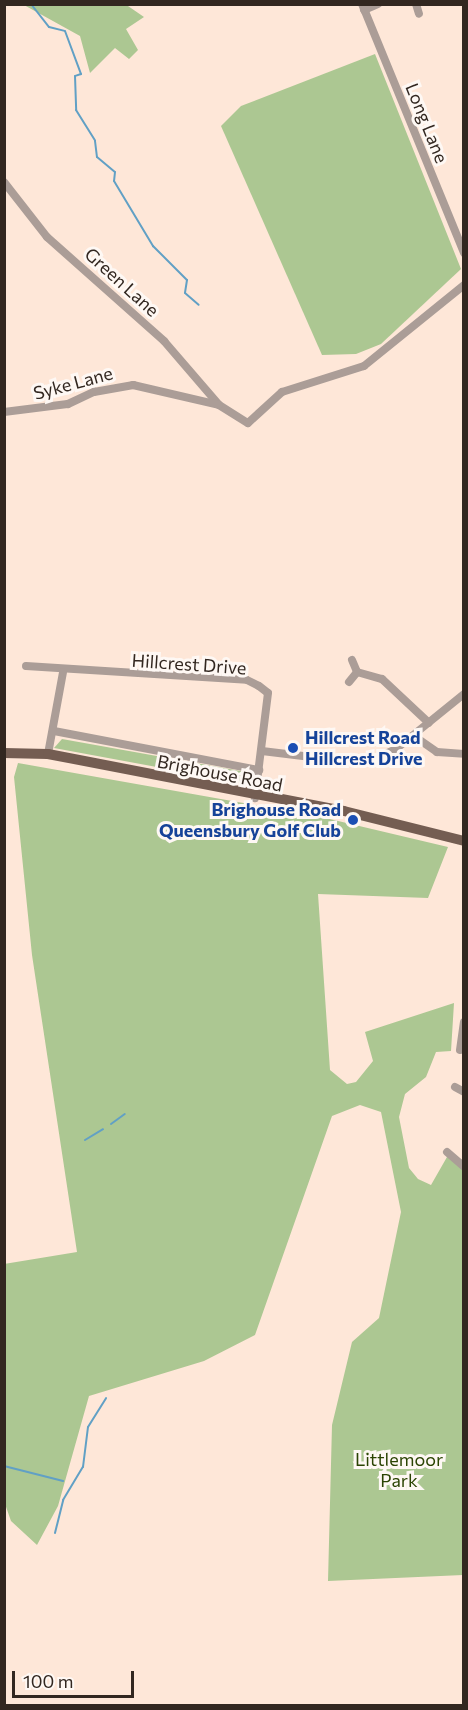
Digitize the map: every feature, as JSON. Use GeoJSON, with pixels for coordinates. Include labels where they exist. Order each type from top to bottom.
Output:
{"type":"FeatureCollection","features":[{"type":"Feature","properties":{"kind":"main road","name":"Brighouse Road"},"geometry":{"type":"LineString","coordinates":[[4,753],[48,754],[255,798],[353,812],[464,841]]}},
{"type":"Feature","properties":{"kind":"street"},"geometry":{"type":"LineString","coordinates":[[363,7],[378,4]]}},
{"type":"Feature","properties":{"kind":"street"},"geometry":{"type":"LineString","coordinates":[[416,4],[419,14]]}},
{"type":"Feature","properties":{"kind":"street","name":"Long Lane"},"geometry":{"type":"LineString","coordinates":[[363,7],[464,253]]}},
{"type":"Feature","properties":{"kind":"street","name":"Green Lane"},"geometry":{"type":"LineString","coordinates":[[4,182],[47,237],[165,341],[219,405]]}},
{"type":"Feature","properties":{"kind":"street"},"geometry":{"type":"LineString","coordinates":[[219,405],[240,421],[256,421],[282,392],[364,366],[381,355],[464,285]]}},
{"type":"Feature","properties":{"kind":"street","name":"Syke Lane"},"geometry":{"type":"LineString","coordinates":[[4,412],[68,404],[94,392],[133,385],[219,405]]}},
{"type":"Feature","properties":{"kind":"street"},"geometry":{"type":"LineString","coordinates":[[352,660],[357,672]]}},
{"type":"Feature","properties":{"kind":"street","name":"Hillcrest Drive"},"geometry":{"type":"LineString","coordinates":[[26,666],[63,672],[247,680],[268,693],[255,798]]}},
{"type":"Feature","properties":{"kind":"street"},"geometry":{"type":"LineString","coordinates":[[48,754],[63,672]]}},
{"type":"Feature","properties":{"kind":"street"},"geometry":{"type":"LineString","coordinates":[[349,682],[357,672]]}},
{"type":"Feature","properties":{"kind":"street"},"geometry":{"type":"LineString","coordinates":[[357,672],[382,679],[429,723]]}},
{"type":"Feature","properties":{"kind":"street"},"geometry":{"type":"LineString","coordinates":[[262,751],[352,762],[374,759],[414,736],[464,694]]}},
{"type":"Feature","properties":{"kind":"street"},"geometry":{"type":"LineString","coordinates":[[54,730],[259,770]]}},
{"type":"Feature","properties":{"kind":"street"},"geometry":{"type":"LineString","coordinates":[[414,736],[437,752],[464,754]]}},
{"type":"Feature","properties":{"kind":"street"},"geometry":{"type":"LineString","coordinates":[[460,1050],[464,1022]]}},
{"type":"Feature","properties":{"kind":"street"},"geometry":{"type":"LineString","coordinates":[[454,1087],[464,1092]]}},
{"type":"Feature","properties":{"kind":"street"},"geometry":{"type":"LineString","coordinates":[[447,1152],[464,1167]]}},
{"type":"Feature","properties":{"kind":"green space"},"geometry":{"type":"Polygon","coordinates":[[[24,5],[128,6],[144,17],[126,29],[138,50],[129,59],[115,48],[90,73],[80,36],[24,5]]]}},
{"type":"Feature","properties":{"kind":"green space"},"geometry":{"type":"Polygon","coordinates":[[[375,54],[461,269],[381,344],[356,354],[322,355],[221,126],[241,106],[375,54]]]}},
{"type":"Feature","properties":{"kind":"green space"},"geometry":{"type":"Polygon","coordinates":[[[62,739],[246,772],[254,785],[54,748],[62,739]]]}},
{"type":"Feature","properties":{"kind":"green space","name":"Littlemoor Park"},"geometry":{"type":"Polygon","coordinates":[[[18,763],[317,816],[448,847],[428,898],[318,894],[330,1070],[347,1084],[356,1082],[373,1061],[365,1032],[454,1003],[451,1051],[436,1052],[426,1077],[405,1094],[399,1117],[409,1168],[418,1179],[431,1185],[447,1157],[463,1160],[463,1575],[328,1581],[332,1425],[352,1342],[379,1318],[401,1212],[381,1112],[360,1105],[332,1116],[255,1335],[204,1361],[89,1396],[58,1506],[37,1545],[11,1521],[5,1504],[4,1264],[77,1252],[32,955],[14,777],[18,763]]]}},
{"type":"Feature","properties":{"kind":"waterway"},"geometry":{"type":"LineString","coordinates":[[31,4],[49,27],[65,31],[81,74],[75,76],[76,110],[95,141],[97,157],[115,172],[114,181],[153,246],[187,280],[185,293],[199,305]]}},
{"type":"Feature","properties":{"kind":"waterway"},"geometry":{"type":"LineString","coordinates":[[111,1124],[125,1114]]}},
{"type":"Feature","properties":{"kind":"waterway"},"geometry":{"type":"LineString","coordinates":[[85,1140],[103,1129]]}},
{"type":"Feature","properties":{"kind":"waterway"},"geometry":{"type":"LineString","coordinates":[[55,1533],[63,1500],[83,1467],[88,1427],[106,1398]]}},
{"type":"Feature","properties":{"kind":"waterway"},"geometry":{"type":"LineString","coordinates":[[4,1466],[63,1481]]}},
{"type":"Feature","properties":{"kind":"place","name":"Hillcrest Road Hillcrest Drive"},"geometry":{"type":"Point","coordinates":[293,748]}},
{"type":"Feature","properties":{"kind":"place","name":"Brighouse Road Queensbury Golf Club"},"geometry":{"type":"Point","coordinates":[353,820]}}]}
